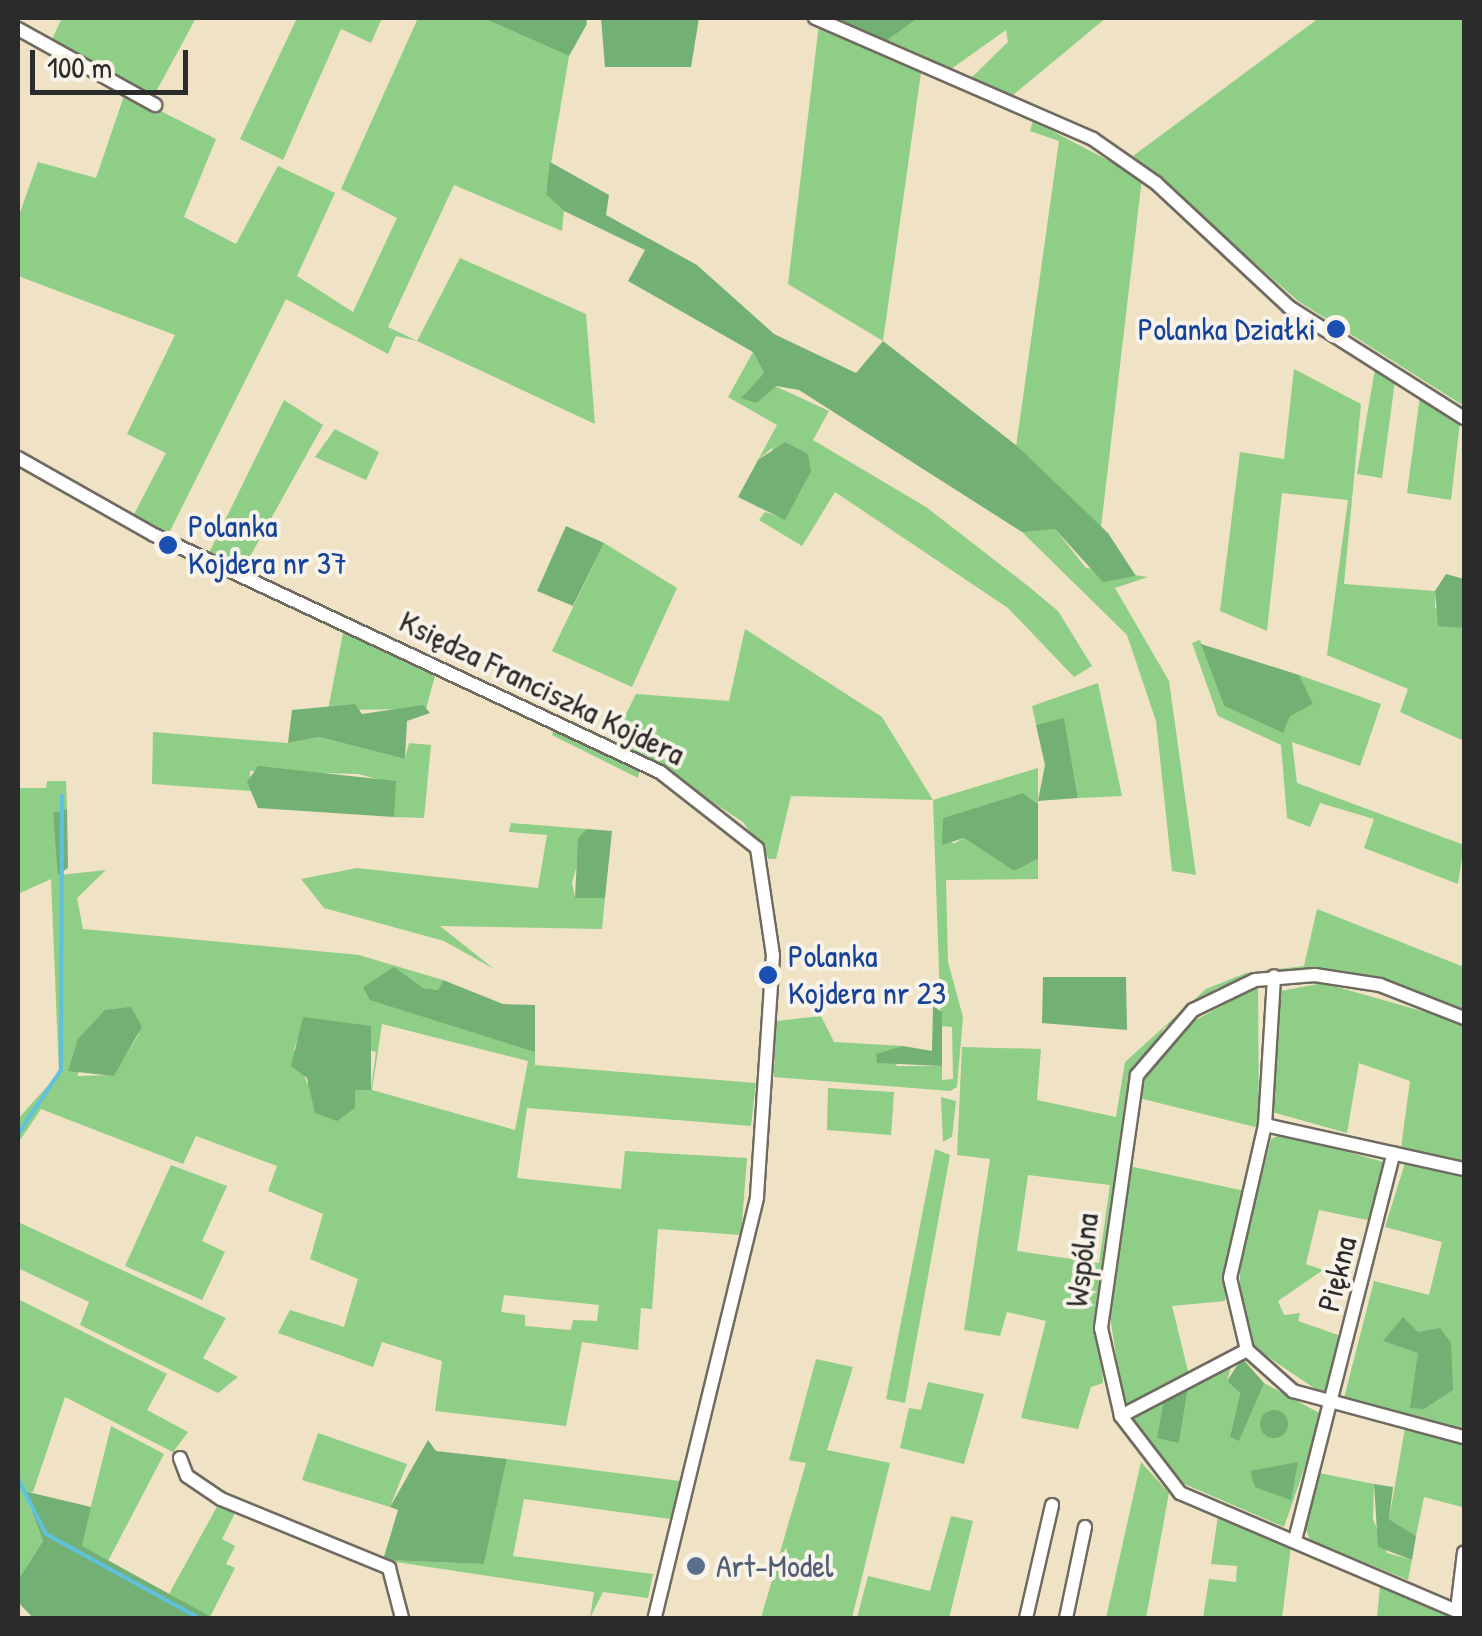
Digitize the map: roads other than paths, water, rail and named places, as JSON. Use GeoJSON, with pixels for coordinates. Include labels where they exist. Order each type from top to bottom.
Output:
{"type":"FeatureCollection","features":[{"type":"Feature","properties":{"kind":"street"},"geometry":{"type":"LineString","coordinates":[[815,18],[1093,139],[1156,183],[1290,307],[1464,418]]}},
{"type":"Feature","properties":{"kind":"street"},"geometry":{"type":"LineString","coordinates":[[18,29],[155,105]]}},
{"type":"Feature","properties":{"kind":"street","name":"Księdza Franciszka Kojdera"},"geometry":{"type":"LineString","coordinates":[[18,458],[154,534],[660,772],[757,848],[774,956],[758,1193],[655,1618]]}},
{"type":"Feature","properties":{"kind":"street"},"geometry":{"type":"LineString","coordinates":[[1274,976],[1265,1125],[1230,1278],[1247,1350],[1293,1391],[1333,1408],[1464,1437]]}},
{"type":"Feature","properties":{"kind":"street","name":"Wspólna"},"geometry":{"type":"LineString","coordinates":[[1461,1612],[1180,1493],[1121,1416],[1101,1328],[1137,1075],[1193,1010],[1274,976],[1346,978],[1464,1018]]}},
{"type":"Feature","properties":{"kind":"street"},"geometry":{"type":"LineString","coordinates":[[1265,1125],[1464,1169]]}},
{"type":"Feature","properties":{"kind":"street","name":"Piękna"},"geometry":{"type":"LineString","coordinates":[[1295,1540],[1333,1408],[1394,1153]]}},
{"type":"Feature","properties":{"kind":"street"},"geometry":{"type":"LineString","coordinates":[[1121,1416],[1247,1350]]}},
{"type":"Feature","properties":{"kind":"street"},"geometry":{"type":"LineString","coordinates":[[180,1458],[187,1476],[220,1499],[389,1568],[402,1618]]}},
{"type":"Feature","properties":{"kind":"street"},"geometry":{"type":"LineString","coordinates":[[1026,1618],[1052,1505]]}},
{"type":"Feature","properties":{"kind":"street"},"geometry":{"type":"LineString","coordinates":[[1066,1618],[1085,1527]]}},
{"type":"Feature","properties":{"kind":"street"},"geometry":{"type":"LineString","coordinates":[[1461,1612],[1464,1552]]}},
{"type":"Feature","properties":{"kind":"waterway"},"geometry":{"type":"LineString","coordinates":[[18,1134],[61,1070],[62,796]]}},
{"type":"Feature","properties":{"kind":"waterway"},"geometry":{"type":"LineString","coordinates":[[18,1479],[46,1534],[199,1618]]}},
{"type":"Feature","properties":{"kind":"place","name":"Polanka Działki"},"geometry":{"type":"Point","coordinates":[1336,329]}},
{"type":"Feature","properties":{"kind":"place","name":"Polanka Kojdera nr 37"},"geometry":{"type":"Point","coordinates":[168,545]}},
{"type":"Feature","properties":{"kind":"place","name":"Polanka Kojdera nr 23"},"geometry":{"type":"Point","coordinates":[768,975]}},
{"type":"Feature","properties":{"kind":"place","name":"Art-Model"},"geometry":{"type":"Point","coordinates":[696,1566]}}]}
